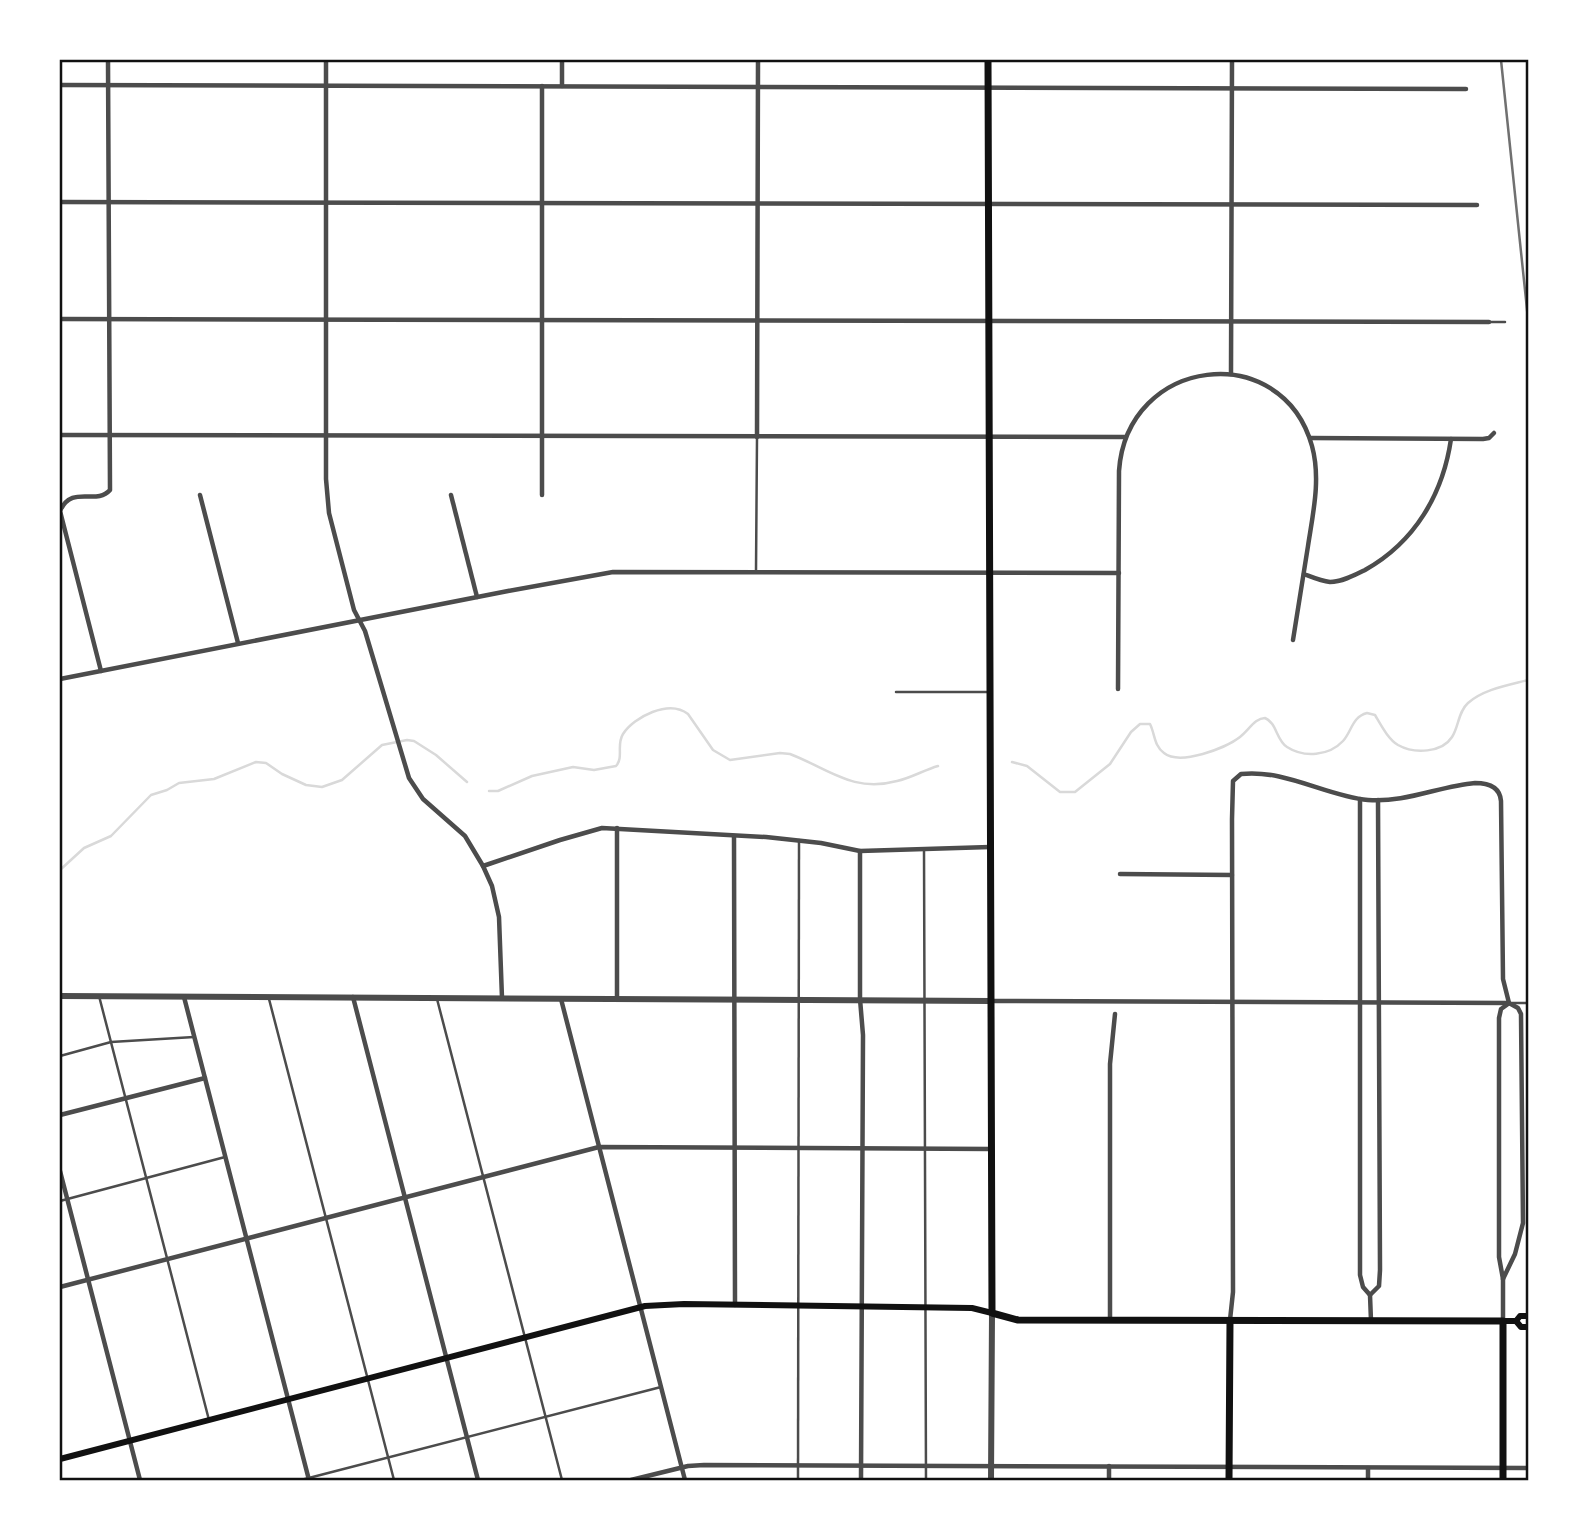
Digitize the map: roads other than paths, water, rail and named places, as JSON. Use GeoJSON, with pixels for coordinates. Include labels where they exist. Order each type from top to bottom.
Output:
{"type":"FeatureCollection","features":[{"type":"Feature","properties":{"kind":"main road"},"geometry":{"type":"LineString","coordinates":[[988,60],[992,1313]]}},
{"type":"Feature","properties":{"kind":"main road"},"geometry":{"type":"LineString","coordinates":[[60,1459],[640,1307],[735,1305],[972,1308],[1018,1320],[1516,1321],[1521,1326],[1528,1327]]}},
{"type":"Feature","properties":{"kind":"main road"},"geometry":{"type":"LineString","coordinates":[[1516,1321],[1520,1316],[1528,1316]]}},
{"type":"Feature","properties":{"kind":"main road"},"geometry":{"type":"LineString","coordinates":[[1229,1480],[1230,1321]]}},
{"type":"Feature","properties":{"kind":"main road"},"geometry":{"type":"LineString","coordinates":[[1503,1321],[1503,1480]]}},
{"type":"Feature","properties":{"kind":"street"},"geometry":{"type":"LineString","coordinates":[[101,671],[60,510],[68,499],[76,496],[102,496],[110,490],[108,60]]}},
{"type":"Feature","properties":{"kind":"street"},"geometry":{"type":"LineString","coordinates":[[326,60],[327,502],[354,610],[365,631],[404,765],[416,790],[465,836],[484,866],[492,886],[499,917],[502,998]]}},
{"type":"Feature","properties":{"kind":"street"},"geometry":{"type":"LineString","coordinates":[[562,60],[562,86]]}},
{"type":"Feature","properties":{"kind":"street"},"geometry":{"type":"LineString","coordinates":[[757,437],[758,60]]}},
{"type":"Feature","properties":{"kind":"street"},"geometry":{"type":"LineString","coordinates":[[1231,374],[1232,60]]}},
{"type":"Feature","properties":{"kind":"street"},"geometry":{"type":"LineString","coordinates":[[60,85],[1465,89]]}},
{"type":"Feature","properties":{"kind":"street"},"geometry":{"type":"LineString","coordinates":[[542,86],[542,495]]}},
{"type":"Feature","properties":{"kind":"street"},"geometry":{"type":"LineString","coordinates":[[60,202],[1478,205]]}},
{"type":"Feature","properties":{"kind":"street"},"geometry":{"type":"LineString","coordinates":[[60,319],[1489,322]]}},
{"type":"Feature","properties":{"kind":"street"},"geometry":{"type":"LineString","coordinates":[[1118,689],[1119,471],[1125,438],[1140,411],[1154,397],[1168,387],[1197,376],[1231,374],[1257,382],[1279,396],[1297,416],[1310,438],[1317,484],[1293,640]]}},
{"type":"Feature","properties":{"kind":"street"},"geometry":{"type":"LineString","coordinates":[[1310,438],[1486,439],[1494,433]]}},
{"type":"Feature","properties":{"kind":"street"},"geometry":{"type":"LineString","coordinates":[[60,435],[1125,438]]}},
{"type":"Feature","properties":{"kind":"street"},"geometry":{"type":"LineString","coordinates":[[1304,574],[1325,581],[1339,580],[1374,565],[1399,546],[1419,523],[1434,498],[1447,464],[1451,439]]}},
{"type":"Feature","properties":{"kind":"street"},"geometry":{"type":"LineString","coordinates":[[200,495],[238,643]]}},
{"type":"Feature","properties":{"kind":"street"},"geometry":{"type":"LineString","coordinates":[[451,495],[477,597]]}},
{"type":"Feature","properties":{"kind":"street"},"geometry":{"type":"LineString","coordinates":[[60,678],[613,572],[1119,573]]}},
{"type":"Feature","properties":{"kind":"street"},"geometry":{"type":"LineString","coordinates":[[1230,1321],[1233,1292],[1232,786],[1235,777],[1241,774],[1273,775],[1360,799],[1378,800],[1475,783],[1489,784],[1498,791],[1501,801],[1503,979],[1509,1003]]}},
{"type":"Feature","properties":{"kind":"street"},"geometry":{"type":"LineString","coordinates":[[1360,799],[1360,1275],[1363,1287],[1370,1295],[1371,1321]]}},
{"type":"Feature","properties":{"kind":"street"},"geometry":{"type":"LineString","coordinates":[[1370,1295],[1379,1286],[1380,1270],[1378,800]]}},
{"type":"Feature","properties":{"kind":"street"},"geometry":{"type":"LineString","coordinates":[[484,866],[588,831],[617,828],[799,840],[860,851],[990,847]]}},
{"type":"Feature","properties":{"kind":"street"},"geometry":{"type":"LineString","coordinates":[[617,828],[617,999]]}},
{"type":"Feature","properties":{"kind":"street"},"geometry":{"type":"LineString","coordinates":[[734,835],[735,1305]]}},
{"type":"Feature","properties":{"kind":"street"},"geometry":{"type":"LineString","coordinates":[[860,851],[861,1480]]}},
{"type":"Feature","properties":{"kind":"street"},"geometry":{"type":"LineString","coordinates":[[1120,874],[1232,875]]}},
{"type":"Feature","properties":{"kind":"street"},"geometry":{"type":"LineString","coordinates":[[60,996],[1509,1003],[1518,1008],[1521,1014],[1523,1223],[1515,1254],[1503,1279]]}},
{"type":"Feature","properties":{"kind":"street"},"geometry":{"type":"LineString","coordinates":[[184,996],[309,1480]]}},
{"type":"Feature","properties":{"kind":"street"},"geometry":{"type":"LineString","coordinates":[[353,997],[478,1480]]}},
{"type":"Feature","properties":{"kind":"street"},"geometry":{"type":"LineString","coordinates":[[561,999],[685,1480]]}},
{"type":"Feature","properties":{"kind":"street"},"geometry":{"type":"LineString","coordinates":[[1503,1321],[1503,1279],[1499,1257],[1499,1018],[1501,1009],[1509,1003]]}},
{"type":"Feature","properties":{"kind":"street"},"geometry":{"type":"LineString","coordinates":[[1110,1320],[1110,1065],[1115,1014]]}},
{"type":"Feature","properties":{"kind":"street"},"geometry":{"type":"LineString","coordinates":[[60,1115],[205,1078]]}},
{"type":"Feature","properties":{"kind":"street"},"geometry":{"type":"LineString","coordinates":[[60,1287],[599,1147],[991,1149]]}},
{"type":"Feature","properties":{"kind":"street"},"geometry":{"type":"LineString","coordinates":[[60,1171],[140,1480]]}},
{"type":"Feature","properties":{"kind":"street"},"geometry":{"type":"LineString","coordinates":[[991,1480],[992,1313]]}},
{"type":"Feature","properties":{"kind":"street"},"geometry":{"type":"LineString","coordinates":[[631,1480],[704,1465],[1528,1468]]}},
{"type":"Feature","properties":{"kind":"street"},"geometry":{"type":"LineString","coordinates":[[1109,1466],[1109,1480]]}},
{"type":"Feature","properties":{"kind":"street"},"geometry":{"type":"LineString","coordinates":[[1368,1468],[1368,1480]]}},
{"type":"Feature","properties":{"kind":"lane"},"geometry":{"type":"LineString","coordinates":[[1489,322],[1505,322]]}},
{"type":"Feature","properties":{"kind":"lane"},"geometry":{"type":"LineString","coordinates":[[756,571],[757,437]]}},
{"type":"Feature","properties":{"kind":"lane"},"geometry":{"type":"LineString","coordinates":[[896,692],[990,691]]}},
{"type":"Feature","properties":{"kind":"lane"},"geometry":{"type":"LineString","coordinates":[[798,1480],[799,840]]}},
{"type":"Feature","properties":{"kind":"lane"},"geometry":{"type":"LineString","coordinates":[[924,849],[926,1480]]}},
{"type":"Feature","properties":{"kind":"lane"},"geometry":{"type":"LineString","coordinates":[[98,996],[209,1420]]}},
{"type":"Feature","properties":{"kind":"lane"},"geometry":{"type":"LineString","coordinates":[[268,997],[394,1480]]}},
{"type":"Feature","properties":{"kind":"lane"},"geometry":{"type":"LineString","coordinates":[[437,998],[562,1480]]}},
{"type":"Feature","properties":{"kind":"lane"},"geometry":{"type":"LineString","coordinates":[[1509,1003],[1528,1003]]}},
{"type":"Feature","properties":{"kind":"lane"},"geometry":{"type":"LineString","coordinates":[[60,1056],[110,1042],[194,1037]]}},
{"type":"Feature","properties":{"kind":"lane"},"geometry":{"type":"LineString","coordinates":[[60,1201],[226,1157]]}},
{"type":"Feature","properties":{"kind":"lane"},"geometry":{"type":"LineString","coordinates":[[302,1480],[661,1387]]}},
{"type":"Feature","properties":{"kind":"waterway"},"geometry":{"type":"LineString","coordinates":[[1012,762],[1027,766],[1060,792],[1075,792],[1110,764],[1131,732],[1140,724],[1150,724],[1158,747],[1164,753],[1181,758],[1203,754],[1233,741],[1255,722],[1265,718],[1287,747],[1301,753],[1316,754],[1337,746],[1355,721],[1367,713],[1375,715],[1388,736],[1398,745],[1419,751],[1435,749],[1452,737],[1462,711],[1474,698],[1497,688],[1528,680]]}},
{"type":"Feature","properties":{"kind":"waterway"},"geometry":{"type":"LineString","coordinates":[[489,791],[498,791],[532,776],[573,767],[594,770],[616,766],[621,738],[628,728],[643,716],[671,708],[688,714],[713,750],[730,760],[790,754],[842,778],[867,784],[897,781],[938,766]]}},
{"type":"Feature","properties":{"kind":"waterway"},"geometry":{"type":"LineString","coordinates":[[60,870],[84,848],[111,836],[151,795],[179,783],[214,779],[256,762],[266,763],[306,785],[322,787],[342,780],[382,745],[407,740],[414,741],[436,755],[467,782]]}},
{"type":"Feature","properties":{"kind":"railway"},"geometry":{"type":"LineString","coordinates":[[1501,60],[1528,319]]}},
{"type":"Feature","properties":{"kind":"railway"},"geometry":{"type":"LineString","coordinates":[[1528,60],[1528,65]]}}]}
